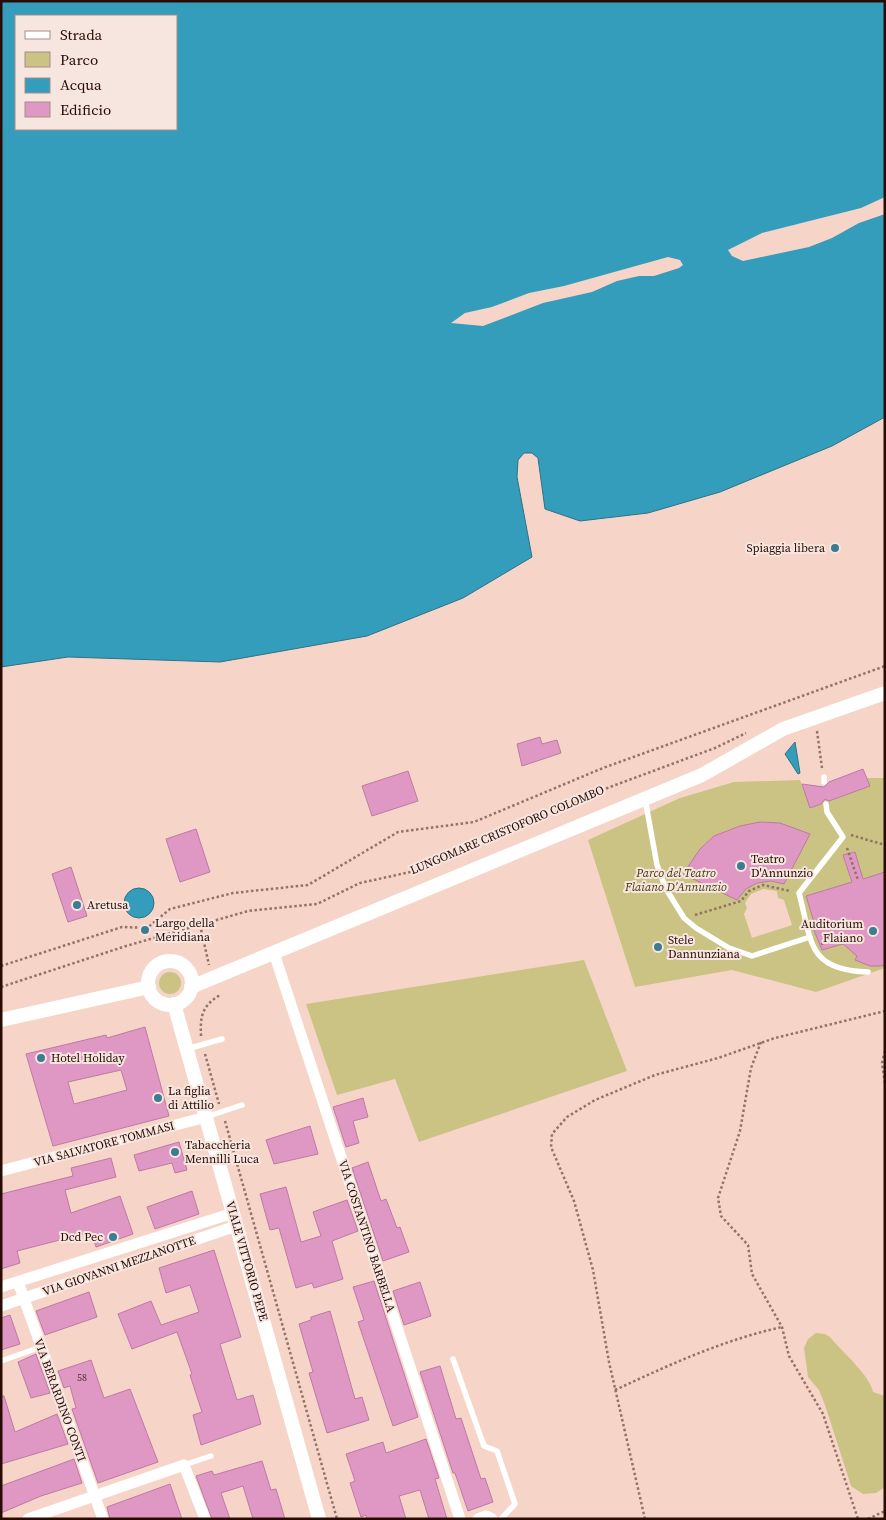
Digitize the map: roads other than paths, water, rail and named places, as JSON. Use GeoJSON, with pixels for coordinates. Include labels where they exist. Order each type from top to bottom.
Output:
{"type":"FeatureCollection","features":[{"type":"Feature","properties":{"kind":"street","name":"LUNGOMARE CRISTOFORO COLOMBO"},"geometry":{"type":"LineString","coordinates":[[191,987],[702,775],[783,729],[885,693]]}},
{"type":"Feature","properties":{"kind":"street","name":"VIA COSTANTINO BARBELLA"},"geometry":{"type":"LineString","coordinates":[[274,953],[460,1519]]}},
{"type":"Feature","properties":{"kind":"street"},"geometry":{"type":"LineString","coordinates":[[172,961],[182,964],[188,970],[192,980],[191,987],[187,996],[174,1004],[158,1001],[149,987],[149,976],[155,967],[162,962],[172,961]]}},
{"type":"Feature","properties":{"kind":"street"},"geometry":{"type":"LineString","coordinates":[[1,1020],[149,987]]}},
{"type":"Feature","properties":{"kind":"street","name":"VIALE VITTORIO PEPE"},"geometry":{"type":"LineString","coordinates":[[174,1004],[319,1519]]}},
{"type":"Feature","properties":{"kind":"street","name":"VIA SALVATORE TOMMASI"},"geometry":{"type":"LineString","coordinates":[[1,1171],[206,1116]]}},
{"type":"Feature","properties":{"kind":"street","name":"VIA GIOVANNI MEZZANOTTE"},"geometry":{"type":"LineString","coordinates":[[1,1287],[235,1219]]}},
{"type":"Feature","properties":{"kind":"street","name":"VIA GIOVANNI MEZZANOTTE"},"geometry":{"type":"LineString","coordinates":[[1,1306],[235,1219]]}},
{"type":"Feature","properties":{"kind":"street","name":"VIA BERARDINO CONTI"},"geometry":{"type":"LineString","coordinates":[[18,1282],[103,1519]]}},
{"type":"Feature","properties":{"kind":"street"},"geometry":{"type":"LineString","coordinates":[[28,1519],[184,1465],[205,1519]]}},
{"type":"Feature","properties":{"kind":"street"},"geometry":{"type":"LineString","coordinates":[[478,1519],[486,1516],[492,1519]]}},
{"type":"Feature","properties":{"kind":"lane"},"geometry":{"type":"LineString","coordinates":[[644,799],[657,865],[666,890],[684,918],[696,928],[729,948],[752,956],[810,937]]}},
{"type":"Feature","properties":{"kind":"lane"},"geometry":{"type":"LineString","coordinates":[[826,804],[826,812],[842,833],[843,840],[833,847],[799,893],[816,954],[823,961],[831,965],[868,972]]}},
{"type":"Feature","properties":{"kind":"lane"},"geometry":{"type":"LineString","coordinates":[[187,1049],[222,1040]]}},
{"type":"Feature","properties":{"kind":"lane"},"geometry":{"type":"LineString","coordinates":[[206,1116],[242,1105]]}},
{"type":"Feature","properties":{"kind":"lane"},"geometry":{"type":"LineString","coordinates":[[1,1361],[41,1347]]}},
{"type":"Feature","properties":{"kind":"lane"},"geometry":{"type":"LineString","coordinates":[[453,1359],[484,1446],[497,1451],[515,1504],[501,1519]]}},
{"type":"Feature","properties":{"kind":"lane"},"geometry":{"type":"LineString","coordinates":[[184,1465],[211,1456]]}},
{"type":"Feature","properties":{"kind":"water"},"geometry":{"type":"Polygon","coordinates":[[[1,1],[885,1],[885,417],[832,446],[720,492],[648,513],[580,521],[545,509],[538,458],[532,453],[524,453],[518,460],[517,477],[532,557],[463,598],[367,636],[220,662],[68,657],[1,667],[1,1]]]}},
{"type":"Feature","properties":{"kind":"water"},"geometry":{"type":"Polygon","coordinates":[[[795,742],[800,773],[798,774],[785,754],[795,742]]]}},
{"type":"Feature","properties":{"kind":"water"},"geometry":{"type":"Polygon","coordinates":[[[139,888],[150,892],[154,903],[150,914],[139,918],[128,914],[124,903],[128,892],[139,888]]]}},
{"type":"Feature","properties":{"kind":"place","name":"Spiaggia libera"},"geometry":{"type":"Point","coordinates":[835,548]}},
{"type":"Feature","properties":{"kind":"place","name":"Teatro D'Annunzio"},"geometry":{"type":"Point","coordinates":[741,866]}},
{"type":"Feature","properties":{"kind":"place","name":"Aretusa"},"geometry":{"type":"Point","coordinates":[77,905]}},
{"type":"Feature","properties":{"kind":"place","name":"Largo della Meridiana"},"geometry":{"type":"Point","coordinates":[145,930]}},
{"type":"Feature","properties":{"kind":"place","name":"Auditorium Flaiano"},"geometry":{"type":"Point","coordinates":[873,931]}},
{"type":"Feature","properties":{"kind":"place","name":"Stele Dannunziana"},"geometry":{"type":"Point","coordinates":[658,947]}},
{"type":"Feature","properties":{"kind":"place","name":"Hotel Holiday"},"geometry":{"type":"Point","coordinates":[41,1058]}},
{"type":"Feature","properties":{"kind":"place","name":"La figlia di Attilio"},"geometry":{"type":"Point","coordinates":[158,1098]}},
{"type":"Feature","properties":{"kind":"place","name":"Tabaccheria Mennilli Luca"},"geometry":{"type":"Point","coordinates":[175,1152]}},
{"type":"Feature","properties":{"kind":"place","name":"Dcd Pec"},"geometry":{"type":"Point","coordinates":[113,1237]}},
{"type":"Feature","properties":{"kind":"park label","name":"Parco del Teatro Flaiano D'Annunzio"},"geometry":{"type":"Point","coordinates":[676,880]}}]}
